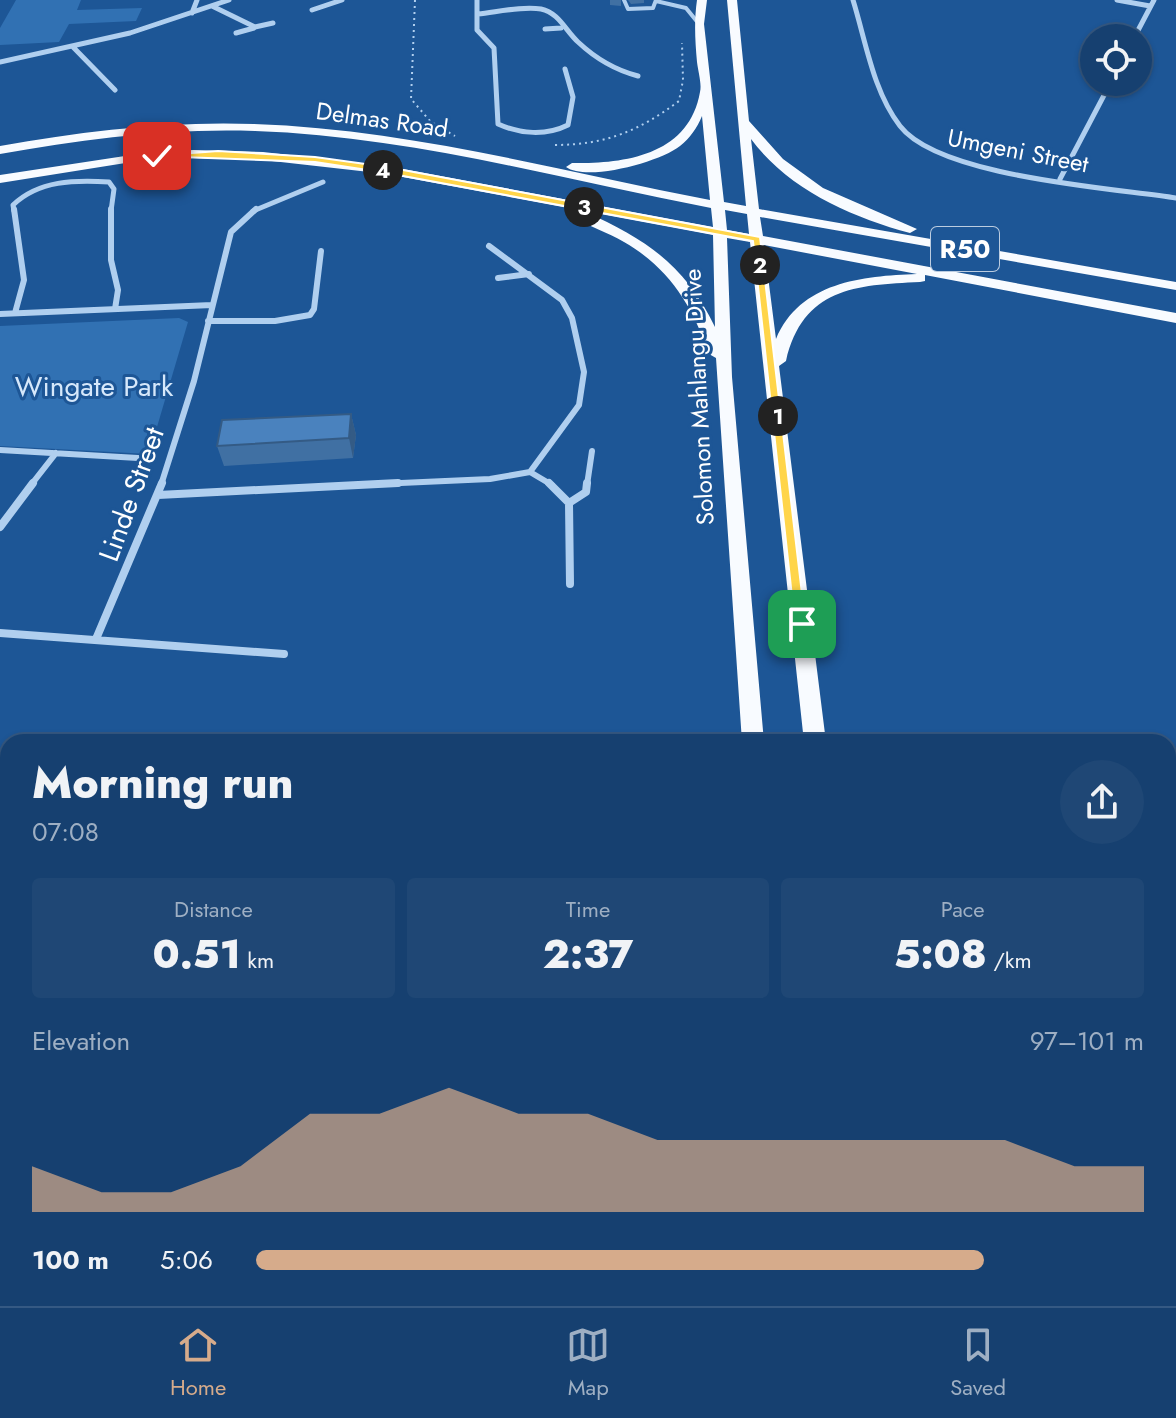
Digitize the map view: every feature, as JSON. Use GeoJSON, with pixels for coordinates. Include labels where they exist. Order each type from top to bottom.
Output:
{"type":"FeatureCollection","features":[{"type":"Feature","properties":{"kind":"main road","name":"Solomon Mahlangu Drive"},"geometry":{"type":"LineString","coordinates":[[702,0],[699,24],[720,232],[724,377],[752,734]]}},
{"type":"Feature","properties":{"kind":"main road"},"geometry":{"type":"LineString","coordinates":[[732,0],[742,117],[814,734]]}},
{"type":"Feature","properties":{"kind":"main road"},"geometry":{"type":"LineString","coordinates":[[504,161],[576,168],[613,165],[654,155],[682,138],[692,125],[705,92]]}},
{"type":"Feature","properties":{"kind":"main road"},"geometry":{"type":"LineString","coordinates":[[742,117],[762,148],[788,172],[848,207],[944,238],[1077,269]]}},
{"type":"Feature","properties":{"kind":"main road","name":"Delmas Road"},"geometry":{"type":"LineString","coordinates":[[0,150],[144,130],[205,127],[287,129],[372,138],[504,161],[754,211]]}},
{"type":"Feature","properties":{"kind":"main road","name":"Delmas Road"},"geometry":{"type":"LineString","coordinates":[[0,179],[68,166],[157,156],[231,154],[315,160],[387,170],[757,239]]}},
{"type":"Feature","properties":{"kind":"main road"},"geometry":{"type":"LineString","coordinates":[[540,199],[638,241],[677,274],[705,320],[724,377]]}},
{"type":"Feature","properties":{"kind":"main road","name":"R50"},"geometry":{"type":"LineString","coordinates":[[754,211],[1176,286]]}},
{"type":"Feature","properties":{"kind":"main road","name":"R50"},"geometry":{"type":"LineString","coordinates":[[757,239],[1176,318]]}},
{"type":"Feature","properties":{"kind":"main road"},"geometry":{"type":"LineString","coordinates":[[775,389],[780,344],[789,324],[804,306],[839,288],[865,282],[972,279]]}},
{"type":"Feature","properties":{"kind":"street"},"geometry":{"type":"LineString","coordinates":[[192,13],[197,0]]}},
{"type":"Feature","properties":{"kind":"street"},"geometry":{"type":"LineString","coordinates":[[0,62],[73,47],[229,0]]}},
{"type":"Feature","properties":{"kind":"street"},"geometry":{"type":"LineString","coordinates":[[312,10],[342,0]]}},
{"type":"Feature","properties":{"kind":"street"},"geometry":{"type":"LineString","coordinates":[[477,0],[477,30],[494,48],[498,124],[512,129],[543,132],[556,131],[568,125],[572,116],[572,82],[565,69]]}},
{"type":"Feature","properties":{"kind":"street","name":"Umgeni Street"},"geometry":{"type":"LineString","coordinates":[[853,0],[888,107],[914,141],[949,158],[1176,198]]}},
{"type":"Feature","properties":{"kind":"street"},"geometry":{"type":"LineString","coordinates":[[1117,0],[1150,6]]}},
{"type":"Feature","properties":{"kind":"street"},"geometry":{"type":"LineString","coordinates":[[1141,24],[1154,0]]}},
{"type":"Feature","properties":{"kind":"street"},"geometry":{"type":"LineString","coordinates":[[536,3],[540,9]]}},
{"type":"Feature","properties":{"kind":"street"},"geometry":{"type":"LineString","coordinates":[[211,6],[255,27]]}},
{"type":"Feature","properties":{"kind":"street"},"geometry":{"type":"LineString","coordinates":[[478,14],[540,9],[557,15],[568,14]]}},
{"type":"Feature","properties":{"kind":"street"},"geometry":{"type":"LineString","coordinates":[[557,15],[564,30],[620,73],[638,76]]}},
{"type":"Feature","properties":{"kind":"street"},"geometry":{"type":"LineString","coordinates":[[236,33],[273,23]]}},
{"type":"Feature","properties":{"kind":"street"},"geometry":{"type":"LineString","coordinates":[[545,29],[578,31]]}},
{"type":"Feature","properties":{"kind":"street"},"geometry":{"type":"LineString","coordinates":[[583,45],[596,44]]}},
{"type":"Feature","properties":{"kind":"street"},"geometry":{"type":"LineString","coordinates":[[73,47],[115,90]]}},
{"type":"Feature","properties":{"kind":"street"},"geometry":{"type":"LineString","coordinates":[[1060,179],[1104,96]]}},
{"type":"Feature","properties":{"kind":"street"},"geometry":{"type":"LineString","coordinates":[[15,313],[24,280],[13,205],[23,196],[43,188],[84,182],[109,182],[114,189],[110,208],[111,263],[120,294],[115,309]]}},
{"type":"Feature","properties":{"kind":"street","name":"Linde Street"},"geometry":{"type":"LineString","coordinates":[[96,639],[158,495],[194,381],[228,239],[238,222],[256,209],[323,182]]}},
{"type":"Feature","properties":{"kind":"street"},"geometry":{"type":"LineString","coordinates":[[489,246],[552,290],[570,311],[584,372],[579,405],[530,472]]}},
{"type":"Feature","properties":{"kind":"street"},"geometry":{"type":"LineString","coordinates":[[208,321],[275,321],[310,315],[321,251]]}},
{"type":"Feature","properties":{"kind":"street"},"geometry":{"type":"LineString","coordinates":[[498,278],[530,273]]}},
{"type":"Feature","properties":{"kind":"street"},"geometry":{"type":"LineString","coordinates":[[0,314],[212,305]]}},
{"type":"Feature","properties":{"kind":"street"},"geometry":{"type":"LineString","coordinates":[[0,450],[138,458]]}},
{"type":"Feature","properties":{"kind":"street"},"geometry":{"type":"LineString","coordinates":[[569,503],[586,492],[592,451]]}},
{"type":"Feature","properties":{"kind":"street"},"geometry":{"type":"LineString","coordinates":[[0,527],[56,453]]}},
{"type":"Feature","properties":{"kind":"street"},"geometry":{"type":"LineString","coordinates":[[158,495],[490,479],[530,472],[555,487],[569,503],[570,584]]}},
{"type":"Feature","properties":{"kind":"street"},"geometry":{"type":"LineString","coordinates":[[0,633],[284,654]]}},
{"type":"Feature","properties":{"kind":"lane"},"geometry":{"type":"LineString","coordinates":[[624,0],[628,9],[641,11],[653,8],[656,0],[686,8],[699,24]]}},
{"type":"Feature","properties":{"kind":"path"},"geometry":{"type":"LineString","coordinates":[[415,0],[411,99],[431,122],[460,139]]}},
{"type":"Feature","properties":{"kind":"path"},"geometry":{"type":"LineString","coordinates":[[550,145],[603,144],[648,125],[679,101],[683,80],[682,42]]}},
{"type":"Feature","properties":{"kind":"green space"},"geometry":{"type":"Polygon","coordinates":[[[16,0],[81,0],[77,10],[142,8],[136,21],[69,24],[59,42],[0,45],[0,28],[16,0]]]}},
{"type":"Feature","properties":{"kind":"green space","name":"Wingate Park"},"geometry":{"type":"Polygon","coordinates":[[[179,318],[188,322],[149,454],[0,446],[0,326],[179,318]]]}},
{"type":"Feature","properties":{"kind":"building"},"geometry":{"type":"Polygon","coordinates":[[[351,414],[349,438],[217,446],[222,420],[351,414]]]}},
{"type":"Feature","properties":{"kind":"route"},"geometry":{"type":"LineString","coordinates":[[157,156],[218,154],[315,160],[387,170],[757,239],[802,624]]}}]}
